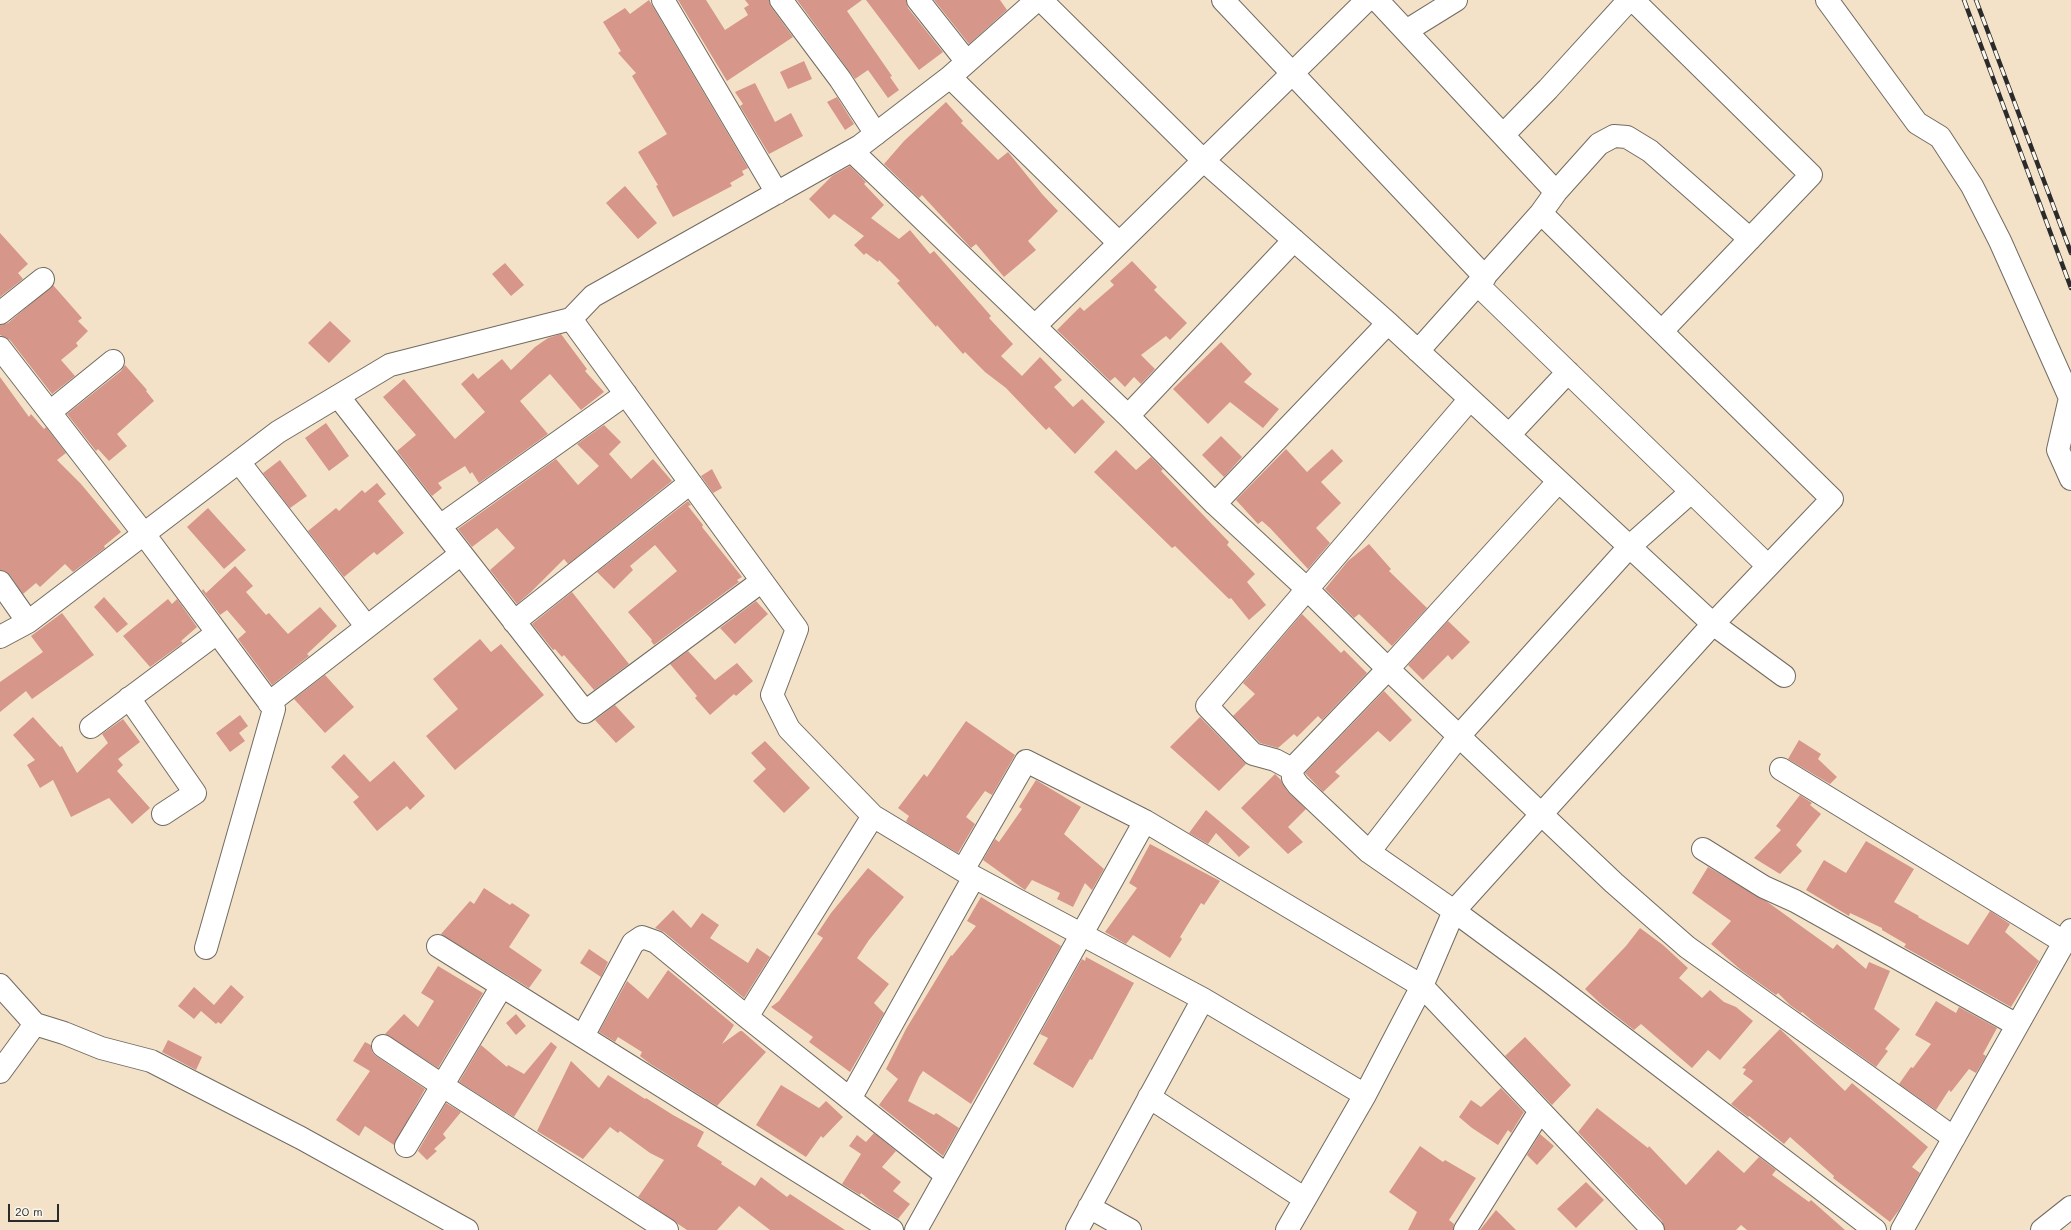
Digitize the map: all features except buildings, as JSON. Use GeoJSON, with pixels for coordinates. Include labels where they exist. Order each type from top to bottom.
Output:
{"type":"FeatureCollection","features":[{"type":"Feature","properties":{"kind":"street"},"geometry":{"type":"LineString","coordinates":[[663,0],[776,193]]}},
{"type":"Feature","properties":{"kind":"street"},"geometry":{"type":"LineString","coordinates":[[781,0],[840,79],[876,134]]}},
{"type":"Feature","properties":{"kind":"street"},"geometry":{"type":"LineString","coordinates":[[918,0],[967,62]]}},
{"type":"Feature","properties":{"kind":"street"},"geometry":{"type":"LineString","coordinates":[[0,637],[28,622],[278,432],[390,365],[571,319],[593,296],[852,151],[950,77],[1037,0]]}},
{"type":"Feature","properties":{"kind":"street"},"geometry":{"type":"LineString","coordinates":[[1041,0],[1203,160],[1388,323],[1712,624],[1784,676]]}},
{"type":"Feature","properties":{"kind":"street"},"geometry":{"type":"LineString","coordinates":[[1223,0],[1293,73],[1481,281],[1568,372],[1768,566]]}},
{"type":"Feature","properties":{"kind":"street"},"geometry":{"type":"LineString","coordinates":[[1035,326],[1366,0]]}},
{"type":"Feature","properties":{"kind":"street"},"geometry":{"type":"LineString","coordinates":[[1377,0],[1556,192]]}},
{"type":"Feature","properties":{"kind":"street"},"geometry":{"type":"LineString","coordinates":[[1406,32],[1456,0]]}},
{"type":"Feature","properties":{"kind":"street"},"geometry":{"type":"LineString","coordinates":[[1503,135],[1548,89],[1629,0]]}},
{"type":"Feature","properties":{"kind":"street"},"geometry":{"type":"LineString","coordinates":[[1633,0],[1810,175],[1662,331]]}},
{"type":"Feature","properties":{"kind":"street"},"geometry":{"type":"LineString","coordinates":[[1827,0],[1917,123],[1940,137],[1972,186],[2000,241],[2070,398],[2058,450],[2071,479]]}},
{"type":"Feature","properties":{"kind":"street"},"geometry":{"type":"LineString","coordinates":[[950,77],[1119,243]]}},
{"type":"Feature","properties":{"kind":"street"},"geometry":{"type":"LineString","coordinates":[[1418,351],[1542,213],[1556,192],[1599,144],[1614,136],[1627,137],[1650,150],[1750,239]]}},
{"type":"Feature","properties":{"kind":"street"},"geometry":{"type":"LineString","coordinates":[[852,151],[1128,416],[1215,504],[1306,588],[1388,669],[1614,883],[1687,947],[1954,1138]]}},
{"type":"Feature","properties":{"kind":"street"},"geometry":{"type":"LineString","coordinates":[[1287,1230],[1365,1095],[1422,986],[1454,912],[1540,814],[1712,624],[1832,499],[1542,213]]}},
{"type":"Feature","properties":{"kind":"street"},"geometry":{"type":"LineString","coordinates":[[1128,416],[1294,240]]}},
{"type":"Feature","properties":{"kind":"street"},"geometry":{"type":"LineString","coordinates":[[0,313],[42,279]]}},
{"type":"Feature","properties":{"kind":"street"},"geometry":{"type":"LineString","coordinates":[[571,319],[797,629],[772,695],[789,729],[874,816],[968,874],[1203,999],[1365,1095]]}},
{"type":"Feature","properties":{"kind":"street"},"geometry":{"type":"LineString","coordinates":[[1215,504],[1388,323]]}},
{"type":"Feature","properties":{"kind":"street"},"geometry":{"type":"LineString","coordinates":[[0,348],[144,534],[274,709],[206,948]]}},
{"type":"Feature","properties":{"kind":"street"},"geometry":{"type":"LineString","coordinates":[[50,412],[113,360]]}},
{"type":"Feature","properties":{"kind":"street"},"geometry":{"type":"LineString","coordinates":[[1509,435],[1568,372]]}},
{"type":"Feature","properties":{"kind":"street"},"geometry":{"type":"LineString","coordinates":[[440,526],[626,394]]}},
{"type":"Feature","properties":{"kind":"street"},"geometry":{"type":"LineString","coordinates":[[338,396],[585,712],[762,581]]}},
{"type":"Feature","properties":{"kind":"street"},"geometry":{"type":"LineString","coordinates":[[1292,769],[1275,760],[1253,754],[1207,706],[1306,588],[1470,399]]}},
{"type":"Feature","properties":{"kind":"street"},"geometry":{"type":"LineString","coordinates":[[239,462],[367,627]]}},
{"type":"Feature","properties":{"kind":"street"},"geometry":{"type":"LineString","coordinates":[[1292,769],[1388,669],[1558,482]]}},
{"type":"Feature","properties":{"kind":"street"},"geometry":{"type":"LineString","coordinates":[[514,622],[690,483]]}},
{"type":"Feature","properties":{"kind":"street"},"geometry":{"type":"LineString","coordinates":[[1369,852],[1459,736],[1629,547],[1692,492]]}},
{"type":"Feature","properties":{"kind":"street"},"geometry":{"type":"LineString","coordinates":[[269,703],[461,554]]}},
{"type":"Feature","properties":{"kind":"street"},"geometry":{"type":"LineString","coordinates":[[0,582],[28,622]]}},
{"type":"Feature","properties":{"kind":"street"},"geometry":{"type":"LineString","coordinates":[[91,727],[217,633]]}},
{"type":"Feature","properties":{"kind":"street"},"geometry":{"type":"LineString","coordinates":[[129,698],[195,793],[163,814]]}},
{"type":"Feature","properties":{"kind":"street"},"geometry":{"type":"LineString","coordinates":[[850,1099],[1026,761],[1145,821],[1422,986],[1653,1230]]}},
{"type":"Feature","properties":{"kind":"street"},"geometry":{"type":"LineString","coordinates":[[1292,769],[1293,778],[1298,785],[1369,852],[1549,981],[1875,1230]]}},
{"type":"Feature","properties":{"kind":"street"},"geometry":{"type":"LineString","coordinates":[[1781,770],[2069,939]]}},
{"type":"Feature","properties":{"kind":"street"},"geometry":{"type":"LineString","coordinates":[[747,1017],[874,816]]}},
{"type":"Feature","properties":{"kind":"street"},"geometry":{"type":"LineString","coordinates":[[916,1230],[1145,821]]}},
{"type":"Feature","properties":{"kind":"street"},"geometry":{"type":"LineString","coordinates":[[1702,849],[1764,887],[1795,901],[2017,1025]]}},
{"type":"Feature","properties":{"kind":"street"},"geometry":{"type":"LineString","coordinates":[[583,1036],[633,942],[642,937],[656,942],[747,1017],[946,1175]]}},
{"type":"Feature","properties":{"kind":"street"},"geometry":{"type":"LineString","coordinates":[[1902,1230],[2017,1025],[2069,939]]}},
{"type":"Feature","properties":{"kind":"street"},"geometry":{"type":"LineString","coordinates":[[1910,1230],[2069,939]]}},
{"type":"Feature","properties":{"kind":"street"},"geometry":{"type":"LineString","coordinates":[[438,946],[892,1230]]}},
{"type":"Feature","properties":{"kind":"street"},"geometry":{"type":"LineString","coordinates":[[0,985],[35,1024],[64,1033],[101,1048],[151,1061],[301,1138],[467,1230]]}},
{"type":"Feature","properties":{"kind":"street"},"geometry":{"type":"LineString","coordinates":[[406,1146],[502,986]]}},
{"type":"Feature","properties":{"kind":"street"},"geometry":{"type":"LineString","coordinates":[[1077,1230],[1203,999]]}},
{"type":"Feature","properties":{"kind":"street"},"geometry":{"type":"LineString","coordinates":[[0,1072],[35,1024]]}},
{"type":"Feature","properties":{"kind":"street"},"geometry":{"type":"LineString","coordinates":[[383,1046],[667,1230]]}},
{"type":"Feature","properties":{"kind":"street"},"geometry":{"type":"LineString","coordinates":[[1149,1097],[1305,1199]]}},
{"type":"Feature","properties":{"kind":"street"},"geometry":{"type":"LineString","coordinates":[[1465,1230],[1540,1111]]}},
{"type":"Feature","properties":{"kind":"street"},"geometry":{"type":"LineString","coordinates":[[1089,1207],[1130,1230]]}},
{"type":"Feature","properties":{"kind":"street"},"geometry":{"type":"LineString","coordinates":[[2042,1230],[2071,1207]]}},
{"type":"Feature","properties":{"kind":"railway"},"geometry":{"type":"LineString","coordinates":[[1964,0],[2071,288]]}},
{"type":"Feature","properties":{"kind":"railway"},"geometry":{"type":"LineString","coordinates":[[1976,0],[2071,253]]}}]}
